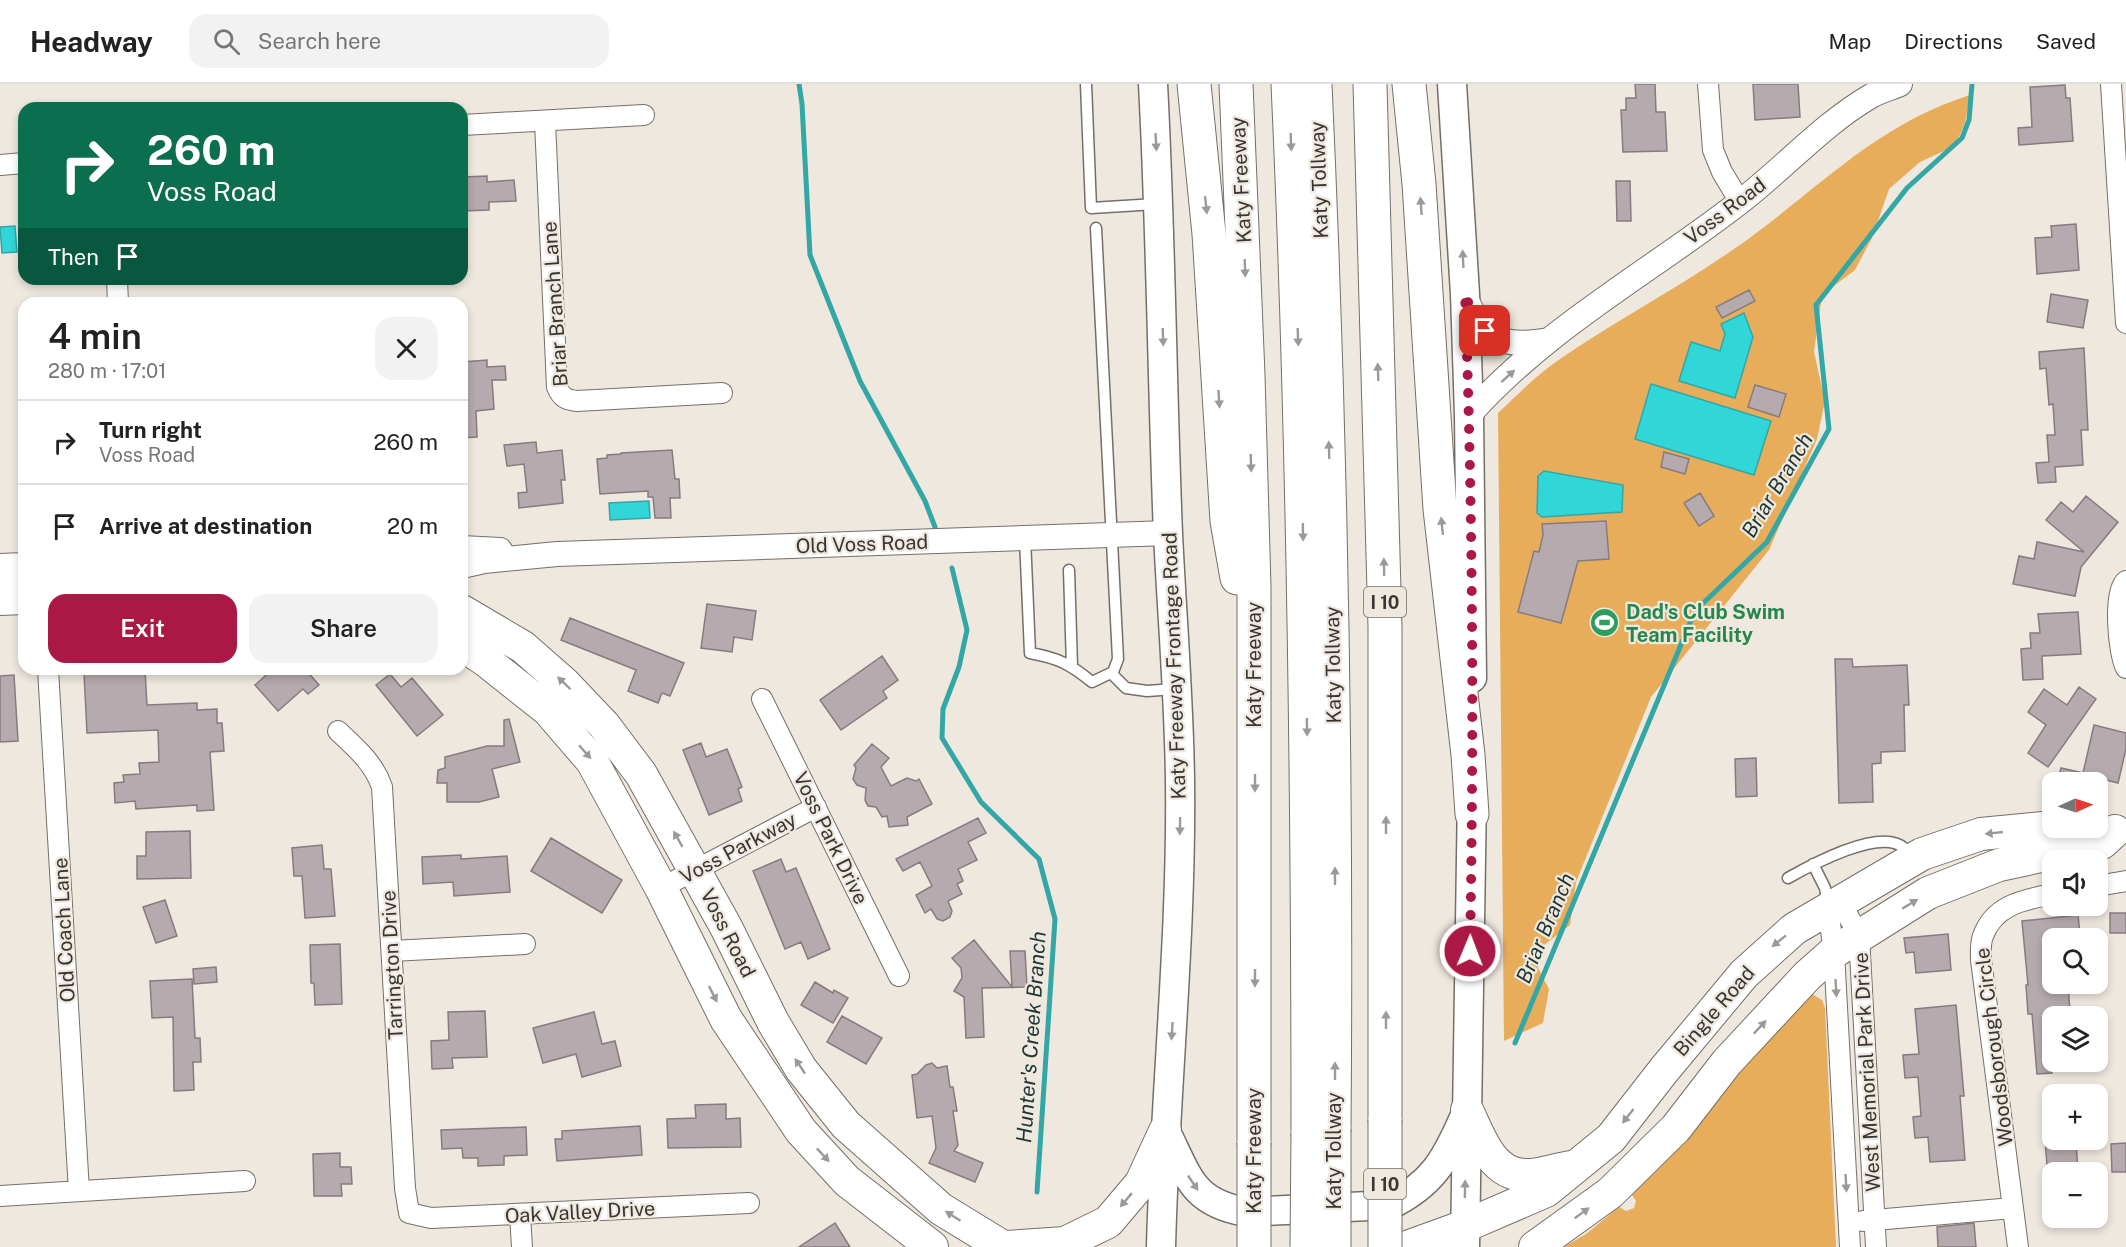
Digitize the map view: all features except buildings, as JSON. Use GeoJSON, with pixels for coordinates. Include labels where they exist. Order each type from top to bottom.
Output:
{"type":"FeatureCollection","features":[{"type":"Feature","properties":{"kind":"highway"},"geometry":{"type":"LineString","coordinates":[[1194,84],[1209,234],[1227,521],[1254,682]]}},
{"type":"Feature","properties":{"kind":"highway","name":"Katy Freeway"},"geometry":{"type":"LineString","coordinates":[[1236,84],[1249,399],[1254,682],[1254,1247]]}},
{"type":"Feature","properties":{"kind":"highway","name":"Katy Tollway"},"geometry":{"type":"LineString","coordinates":[[1288,84],[1302,466],[1308,801],[1321,1131],[1334,1247]]}},
{"type":"Feature","properties":{"kind":"highway","name":"Katy Tollway"},"geometry":{"type":"LineString","coordinates":[[1307,1247],[1321,1131],[1336,932],[1333,604],[1325,318],[1315,84]]}},
{"type":"Feature","properties":{"kind":"highway","name":"I 10"},"geometry":{"type":"LineString","coordinates":[[1370,84],[1385,627],[1385,1247]]}},
{"type":"Feature","properties":{"kind":"highway"},"geometry":{"type":"LineString","coordinates":[[1409,84],[1420,195],[1440,509],[1468,755],[1472,814]]}},
{"type":"Feature","properties":{"kind":"main road","name":"Katy Freeway Frontage Road"},"geometry":{"type":"LineString","coordinates":[[1154,84],[1160,204],[1168,533],[1180,778],[1179,929],[1165,1131],[1161,1247]]}},
{"type":"Feature","properties":{"kind":"main road"},"geometry":{"type":"LineString","coordinates":[[1452,84],[1465,294],[1469,415],[1472,814],[1465,1236]]}},
{"type":"Feature","properties":{"kind":"main road"},"geometry":{"type":"LineString","coordinates":[[0,570],[18,569]]}},
{"type":"Feature","properties":{"kind":"main road"},"geometry":{"type":"LineString","coordinates":[[0,599],[18,598]]}},
{"type":"Feature","properties":{"kind":"main road","name":"Voss Road"},"geometry":{"type":"LineString","coordinates":[[468,615],[523,647],[564,682],[604,725],[641,774],[696,870],[773,1022],[801,1069],[846,1125],[941,1209],[1005,1247]]}},
{"type":"Feature","properties":{"kind":"main road","name":"Voss Road"},"geometry":{"type":"LineString","coordinates":[[468,649],[548,710],[592,761],[661,888],[726,1019],[801,1131],[847,1181],[932,1247]]}},
{"type":"Feature","properties":{"kind":"main road","name":"Bingle Road"},"geometry":{"type":"LineString","coordinates":[[1407,1247],[1465,1236],[1546,1191],[1578,1166],[1611,1138],[1744,974],[1768,950],[1831,900],[1922,854],[1981,834],[2042,828]]}},
{"type":"Feature","properties":{"kind":"main road"},"geometry":{"type":"LineString","coordinates":[[1535,1247],[1610,1193],[1676,1128],[1727,1062],[1807,976],[1846,944],[1928,893],[1999,865],[2102,843],[2113,829]]}},
{"type":"Feature","properties":{"kind":"main road"},"geometry":{"type":"LineString","coordinates":[[1694,1034],[1727,1062]]}},
{"type":"Feature","properties":{"kind":"main road"},"geometry":{"type":"LineString","coordinates":[[801,1131],[828,1103]]}},
{"type":"Feature","properties":{"kind":"main road"},"geometry":{"type":"LineString","coordinates":[[1165,1131],[1191,1182],[1209,1201],[1225,1208],[1246,1212],[1390,1205],[1407,1197],[1437,1171],[1448,1153],[1467,1110]]}},
{"type":"Feature","properties":{"kind":"main road"},"geometry":{"type":"LineString","coordinates":[[1467,1110],[1490,1156],[1509,1172],[1524,1175],[1578,1166]]}},
{"type":"Feature","properties":{"kind":"main road"},"geometry":{"type":"LineString","coordinates":[[1005,1247],[1065,1243],[1108,1222],[1141,1183],[1165,1131]]}},
{"type":"Feature","properties":{"kind":"street"},"geometry":{"type":"LineString","coordinates":[[1708,84],[1713,150],[1722,172],[1740,202]]}},
{"type":"Feature","properties":{"kind":"street","name":"Voss Road"},"geometry":{"type":"LineString","coordinates":[[1469,415],[1488,394],[1549,340],[1740,202],[1835,121],[1872,95],[1900,84]]}},
{"type":"Feature","properties":{"kind":"street"},"geometry":{"type":"LineString","coordinates":[[2111,84],[2126,322]]}},
{"type":"Feature","properties":{"kind":"street"},"geometry":{"type":"LineString","coordinates":[[468,126],[644,115]]}},
{"type":"Feature","properties":{"kind":"street","name":"Briar Branch Lane"},"geometry":{"type":"LineString","coordinates":[[545,122],[557,387],[560,394],[577,401],[722,393]]}},
{"type":"Feature","properties":{"kind":"street"},"geometry":{"type":"LineString","coordinates":[[0,165],[18,164]]}},
{"type":"Feature","properties":{"kind":"street","name":"Voss Road"},"geometry":{"type":"LineString","coordinates":[[1465,294],[1473,316],[1485,331],[1503,342],[1526,344],[1549,340]]}},
{"type":"Feature","properties":{"kind":"street","name":"Old Voss Road"},"geometry":{"type":"LineString","coordinates":[[468,565],[484,561],[556,555],[1168,533]]}},
{"type":"Feature","properties":{"kind":"street","name":"Old Voss Road"},"geometry":{"type":"LineString","coordinates":[[468,548],[556,555]]}},
{"type":"Feature","properties":{"kind":"street"},"geometry":{"type":"LineString","coordinates":[[2126,581],[2118,595],[2120,638],[2126,668]]}},
{"type":"Feature","properties":{"kind":"street","name":"Old Coach Lane"},"geometry":{"type":"LineString","coordinates":[[48,675],[79,1191]]}},
{"type":"Feature","properties":{"kind":"street","name":"Voss Park Drive"},"geometry":{"type":"LineString","coordinates":[[762,699],[899,976]]}},
{"type":"Feature","properties":{"kind":"street","name":"Tarrington Drive"},"geometry":{"type":"LineString","coordinates":[[338,731],[371,764],[378,774],[382,787],[405,1188],[411,1215]]}},
{"type":"Feature","properties":{"kind":"street","name":"Voss Parkway"},"geometry":{"type":"LineString","coordinates":[[661,888],[816,807]]}},
{"type":"Feature","properties":{"kind":"street"},"geometry":{"type":"LineString","coordinates":[[2108,884],[2126,881]]}},
{"type":"Feature","properties":{"kind":"street","name":"Woodsborough Circle"},"geometry":{"type":"LineString","coordinates":[[2018,1247],[1981,960],[1982,938],[1992,918],[2016,901],[2042,896]]}},
{"type":"Feature","properties":{"kind":"street","name":"West Memorial Park Drive"},"geometry":{"type":"LineString","coordinates":[[1831,900],[1846,944],[1876,1247]]}},
{"type":"Feature","properties":{"kind":"street","name":"West Memorial Park Drive"},"geometry":{"type":"LineString","coordinates":[[1831,900],[1846,944],[1850,1247]]}},
{"type":"Feature","properties":{"kind":"street"},"geometry":{"type":"LineString","coordinates":[[392,951],[525,944]]}},
{"type":"Feature","properties":{"kind":"street"},"geometry":{"type":"LineString","coordinates":[[0,1196],[245,1181]]}},
{"type":"Feature","properties":{"kind":"street","name":"Oak Valley Drive"},"geometry":{"type":"LineString","coordinates":[[411,1215],[431,1218],[520,1215],[749,1203]]}},
{"type":"Feature","properties":{"kind":"street"},"geometry":{"type":"LineString","coordinates":[[1849,1222],[2013,1208]]}},
{"type":"Feature","properties":{"kind":"street"},"geometry":{"type":"LineString","coordinates":[[520,1215],[522,1247]]}},
{"type":"Feature","properties":{"kind":"lane"},"geometry":{"type":"LineString","coordinates":[[1086,84],[1091,208],[1160,204]]}},
{"type":"Feature","properties":{"kind":"lane"},"geometry":{"type":"LineString","coordinates":[[1025,538],[1030,653],[1046,656],[1072,666],[1092,682],[1111,673],[1118,659],[1096,228]]}},
{"type":"Feature","properties":{"kind":"lane"},"geometry":{"type":"LineString","coordinates":[[1069,570],[1072,666]]}},
{"type":"Feature","properties":{"kind":"lane"},"geometry":{"type":"LineString","coordinates":[[1111,673],[1126,688],[1147,691],[1176,689]]}},
{"type":"Feature","properties":{"kind":"lane"},"geometry":{"type":"LineString","coordinates":[[1788,878],[1813,864],[1853,848],[1888,841],[1904,848],[1912,860]]}},
{"type":"Feature","properties":{"kind":"lane"},"geometry":{"type":"LineString","coordinates":[[1813,864],[1831,900]]}},
{"type":"Feature","properties":{"kind":"shaded area","name":"Dad's Club Swim Team Facility"},"geometry":{"type":"Polygon","coordinates":[[[1970,95],[1965,123],[1955,146],[1920,162],[1889,189],[1872,238],[1855,270],[1822,295],[1814,352],[1825,401],[1817,439],[1769,550],[1651,697],[1576,882],[1570,925],[1539,949],[1538,968],[1549,989],[1543,1023],[1504,1041],[1498,413],[1552,365],[1734,249],[1874,143],[1903,124],[1935,108],[1970,95]]]}},
{"type":"Feature","properties":{"kind":"shaded area"},"geometry":{"type":"Polygon","coordinates":[[[1809,992],[1822,1000],[1825,1008],[1836,1247],[1564,1247],[1586,1234],[1619,1207],[1626,1211],[1634,1208],[1636,1201],[1632,1195],[1809,992]]]}},
{"type":"Feature","properties":{"kind":"water"},"geometry":{"type":"Polygon","coordinates":[[[15,226],[17,252],[2,253],[0,227],[15,226]]]}},
{"type":"Feature","properties":{"kind":"water"},"geometry":{"type":"Polygon","coordinates":[[[1744,313],[1753,337],[1735,398],[1679,381],[1691,342],[1720,351],[1725,334],[1721,324],[1744,313]]]}},
{"type":"Feature","properties":{"kind":"water"},"geometry":{"type":"Polygon","coordinates":[[[1651,384],[1771,421],[1754,475],[1635,439],[1651,384]]]}},
{"type":"Feature","properties":{"kind":"water"},"geometry":{"type":"Polygon","coordinates":[[[1544,471],[1623,485],[1622,512],[1542,517],[1537,513],[1538,476],[1544,471]]]}},
{"type":"Feature","properties":{"kind":"water"},"geometry":{"type":"Polygon","coordinates":[[[649,501],[650,518],[610,520],[609,503],[649,501]]]}},
{"type":"Feature","properties":{"kind":"waterway","name":"Hunter's Creek Branch"},"geometry":{"type":"LineString","coordinates":[[799,84],[810,255],[860,381],[925,501],[935,527]]}},
{"type":"Feature","properties":{"kind":"waterway","name":"Briar Branch"},"geometry":{"type":"LineString","coordinates":[[1515,1043],[1695,611],[1767,542],[1829,429],[1816,305],[1907,188],[1962,138],[1969,120],[1972,84]]}},
{"type":"Feature","properties":{"kind":"waterway","name":"Hunter's Creek Branch"},"geometry":{"type":"LineString","coordinates":[[952,568],[967,630],[959,667],[943,709],[942,738],[981,802],[1039,859],[1055,919],[1037,1192]]}},
{"type":"Feature","properties":{"kind":"place","name":"Dad's Club Swim Team Facility"},"geometry":{"type":"Point","coordinates":[1605,623]}},
{"type":"Feature","properties":{"kind":"route"},"geometry":{"type":"LineString","coordinates":[[1470,951],[1472,670],[1465,294],[1473,316],[1485,331]]}}]}
